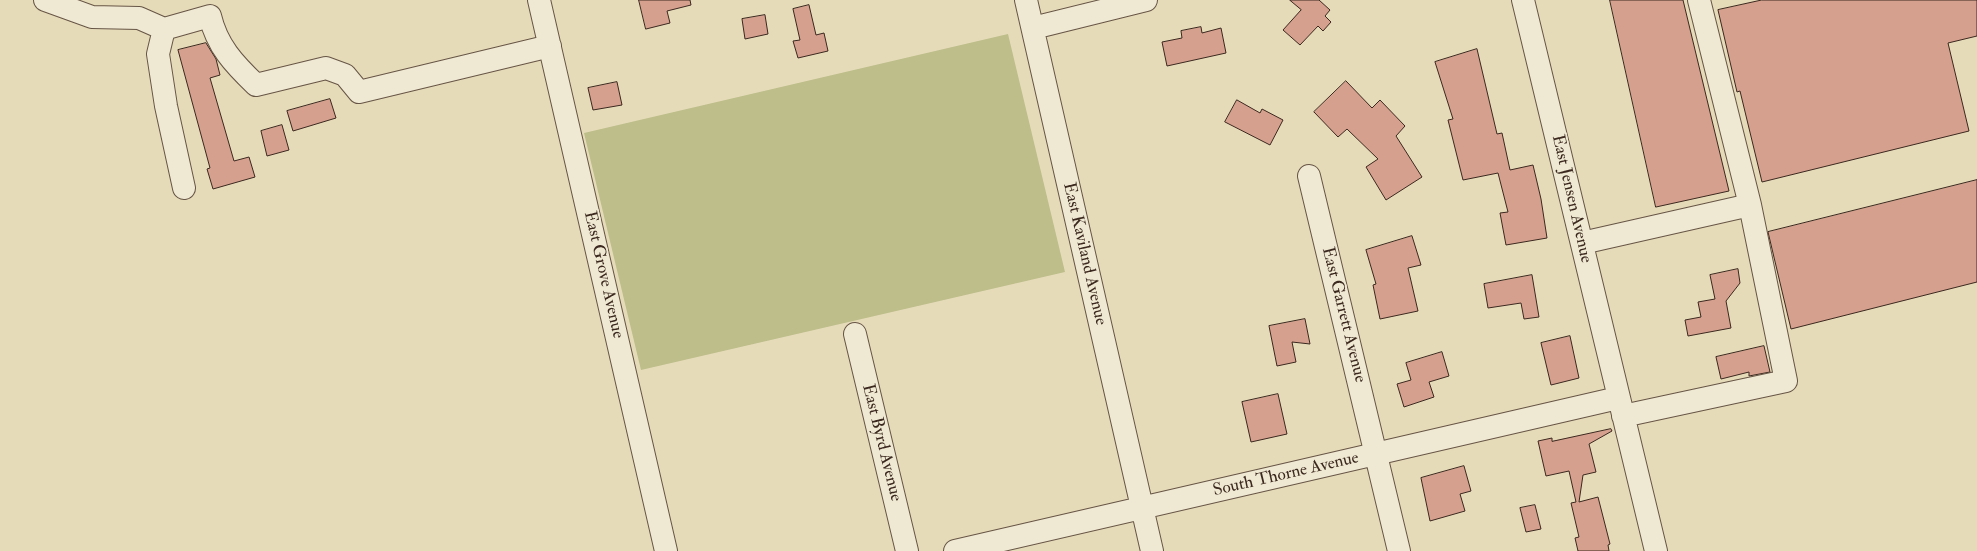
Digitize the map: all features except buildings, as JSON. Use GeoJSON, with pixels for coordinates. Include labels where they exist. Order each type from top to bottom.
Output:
{"type":"FeatureCollection","features":[{"type":"Feature","properties":{"kind":"street"},"geometry":{"type":"LineString","coordinates":[[45,0],[92,17],[139,18],[164,29],[210,16],[214,30],[232,62],[256,85],[326,68],[345,75],[359,92],[550,46]]}},
{"type":"Feature","properties":{"kind":"street","name":"East Grove Avenue"},"geometry":{"type":"LineString","coordinates":[[539,0],[666,551]]}},
{"type":"Feature","properties":{"kind":"street","name":"East Kaviland Avenue"},"geometry":{"type":"LineString","coordinates":[[1026,0],[1152,551]]}},
{"type":"Feature","properties":{"kind":"street"},"geometry":{"type":"LineString","coordinates":[[1033,28],[1146,0]]}},
{"type":"Feature","properties":{"kind":"street","name":"East Jensen Avenue"},"geometry":{"type":"LineString","coordinates":[[1523,0],[1620,407],[1656,551]]}},
{"type":"Feature","properties":{"kind":"street"},"geometry":{"type":"LineString","coordinates":[[1582,243],[1750,204],[1699,0]]}},
{"type":"Feature","properties":{"kind":"street"},"geometry":{"type":"LineString","coordinates":[[164,29],[158,54],[166,106],[184,188]]}},
{"type":"Feature","properties":{"kind":"street","name":"East Garrett Avenue"},"geometry":{"type":"LineString","coordinates":[[1309,176],[1400,551]]}},
{"type":"Feature","properties":{"kind":"street","name":"South Thorne Avenue"},"geometry":{"type":"LineString","coordinates":[[955,551],[1376,454],[1620,407],[1786,381],[1750,204]]}},
{"type":"Feature","properties":{"kind":"street","name":"East Byrd Avenue"},"geometry":{"type":"LineString","coordinates":[[855,334],[907,551]]}},
{"type":"Feature","properties":{"kind":"green space"},"geometry":{"type":"Polygon","coordinates":[[[1008,34],[1065,272],[641,370],[584,133],[1008,34]]]}}]}
